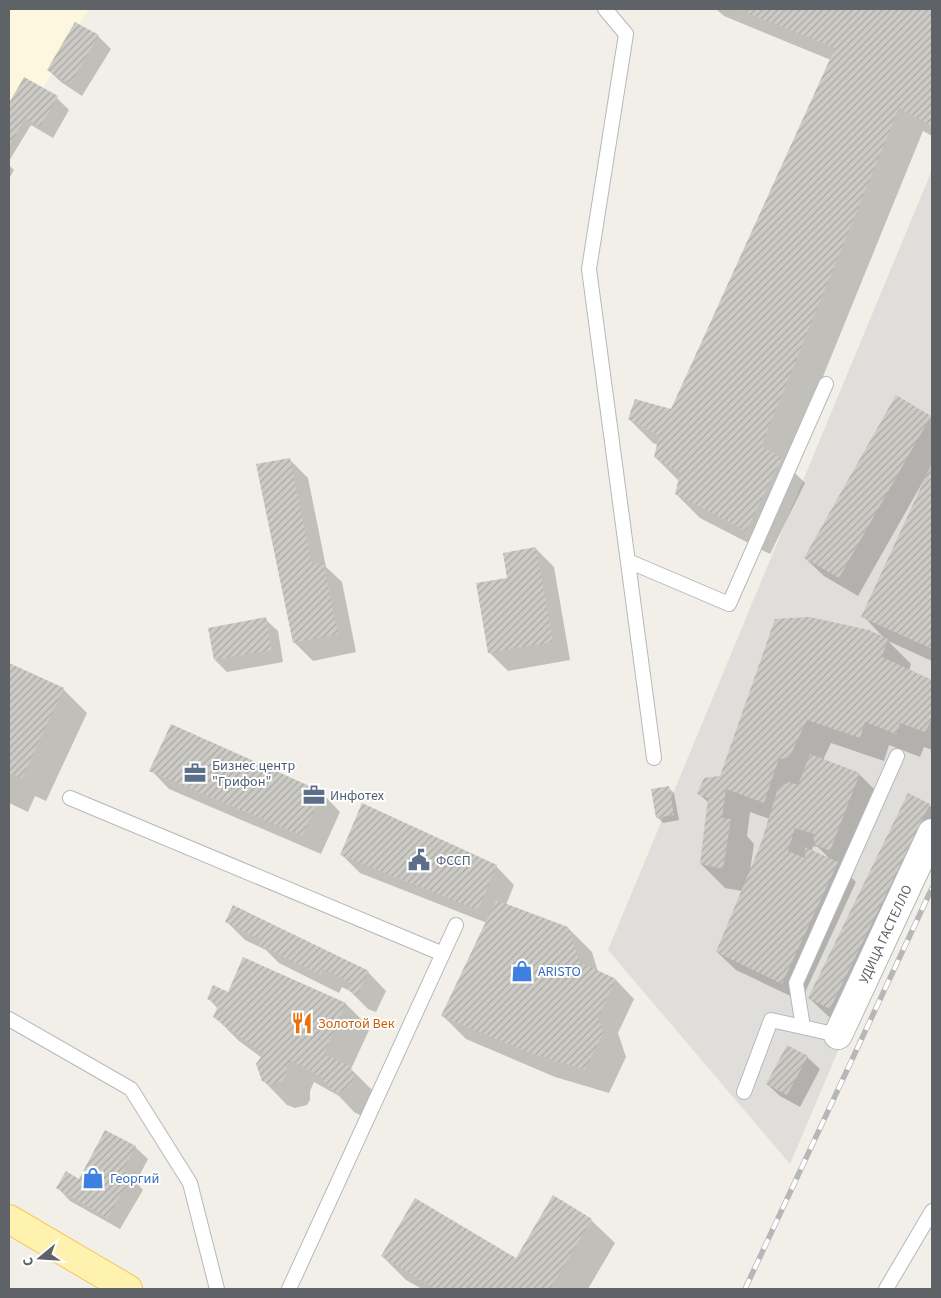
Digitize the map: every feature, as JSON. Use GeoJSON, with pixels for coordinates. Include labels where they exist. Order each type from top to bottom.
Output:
{"type":"FeatureCollection","features":[{"type":"Feature","properties":{"kind":"main road"},"geometry":{"type":"LineString","coordinates":[[9,1220],[128,1289]]}},
{"type":"Feature","properties":{"kind":"street","name":"УДИЦА ГАСТЕЛЛО"},"geometry":{"type":"LineString","coordinates":[[838,1035],[932,833]]}},
{"type":"Feature","properties":{"kind":"lane"},"geometry":{"type":"LineString","coordinates":[[605,9],[626,34],[589,269],[654,758]]}},
{"type":"Feature","properties":{"kind":"lane"},"geometry":{"type":"LineString","coordinates":[[628,562],[729,604],[826,384]]}},
{"type":"Feature","properties":{"kind":"lane"},"geometry":{"type":"LineString","coordinates":[[803,1027],[796,983],[897,756]]}},
{"type":"Feature","properties":{"kind":"lane"},"geometry":{"type":"LineString","coordinates":[[70,798],[443,954]]}},
{"type":"Feature","properties":{"kind":"lane"},"geometry":{"type":"LineString","coordinates":[[289,1289],[456,925]]}},
{"type":"Feature","properties":{"kind":"lane"},"geometry":{"type":"LineString","coordinates":[[9,1019],[131,1089],[190,1183],[217,1289]]}},
{"type":"Feature","properties":{"kind":"lane"},"geometry":{"type":"LineString","coordinates":[[744,1092],[771,1020],[838,1035]]}},
{"type":"Feature","properties":{"kind":"lane"},"geometry":{"type":"LineString","coordinates":[[886,1289],[932,1211]]}},
{"type":"Feature","properties":{"kind":"shaded area"},"geometry":{"type":"Polygon","coordinates":[[[9,9],[89,9],[9,146],[9,9]]]}},
{"type":"Feature","properties":{"kind":"shaded area"},"geometry":{"type":"Polygon","coordinates":[[[932,170],[932,830],[790,1164],[608,950],[932,170]]]}},
{"type":"Feature","properties":{"kind":"building"},"geometry":{"type":"Polygon","coordinates":[[[738,9],[932,9],[932,126],[899,108],[761,446],[782,458],[746,531],[675,494],[680,473],[654,457],[659,436],[628,419],[635,399],[671,409],[835,48],[738,9]]]}},
{"type":"Feature","properties":{"kind":"building"},"geometry":{"type":"Polygon","coordinates":[[[75,22],[99,35],[70,84],[47,70],[75,22]]]}},
{"type":"Feature","properties":{"kind":"building"},"geometry":{"type":"Polygon","coordinates":[[[24,77],[58,96],[40,127],[25,118],[9,146],[9,103],[24,77]]]}},
{"type":"Feature","properties":{"kind":"building"},"geometry":{"type":"Polygon","coordinates":[[[896,395],[931,416],[839,578],[804,558],[896,395]]]}},
{"type":"Feature","properties":{"kind":"building"},"geometry":{"type":"Polygon","coordinates":[[[290,458],[312,565],[323,562],[338,634],[293,643],[256,464],[290,458]]]}},
{"type":"Feature","properties":{"kind":"building"},"geometry":{"type":"Polygon","coordinates":[[[932,463],[932,649],[861,617],[932,463]]]}},
{"type":"Feature","properties":{"kind":"building"},"geometry":{"type":"Polygon","coordinates":[[[536,547],[553,642],[488,653],[476,583],[507,578],[503,553],[536,547]]]}},
{"type":"Feature","properties":{"kind":"building"},"geometry":{"type":"Polygon","coordinates":[[[266,617],[272,650],[214,660],[208,628],[266,617]]]}},
{"type":"Feature","properties":{"kind":"building"},"geometry":{"type":"Polygon","coordinates":[[[810,617],[869,630],[888,639],[882,657],[932,680],[932,719],[925,732],[900,723],[896,734],[865,722],[860,738],[807,720],[789,758],[779,759],[764,803],[726,789],[722,818],[731,819],[723,869],[700,864],[708,798],[697,794],[704,778],[720,776],[775,619],[810,617]]]}},
{"type":"Feature","properties":{"kind":"building"},"geometry":{"type":"Polygon","coordinates":[[[9,663],[64,688],[22,778],[11,773],[9,777],[9,663]]]}},
{"type":"Feature","properties":{"kind":"building"},"geometry":{"type":"Polygon","coordinates":[[[171,724],[323,792],[302,836],[149,771],[171,724]]]}},
{"type":"Feature","properties":{"kind":"building"},"geometry":{"type":"Polygon","coordinates":[[[810,754],[860,773],[830,851],[814,844],[814,834],[795,828],[788,851],[805,858],[805,847],[838,862],[782,984],[716,952],[761,843],[778,788],[789,782],[798,785],[810,754]]]}},
{"type":"Feature","properties":{"kind":"building"},"geometry":{"type":"Polygon","coordinates":[[[669,786],[674,815],[656,818],[651,789],[669,786]]]}},
{"type":"Feature","properties":{"kind":"building"},"geometry":{"type":"Polygon","coordinates":[[[908,793],[930,804],[830,1009],[808,998],[908,793]]]}},
{"type":"Feature","properties":{"kind":"building","name":"ФССП"},"geometry":{"type":"Polygon","coordinates":[[[362,803],[497,865],[478,910],[340,855],[362,803]]]}},
{"type":"Feature","properties":{"kind":"building","name":"ARISTO"},"geometry":{"type":"Polygon","coordinates":[[[496,900],[568,927],[580,962],[616,979],[598,1018],[603,1033],[585,1070],[530,1053],[441,1016],[496,900]]]}},
{"type":"Feature","properties":{"kind":"building"},"geometry":{"type":"Polygon","coordinates":[[[233,905],[369,971],[357,995],[348,990],[351,983],[323,969],[321,975],[259,945],[262,940],[225,922],[233,905]]]}},
{"type":"Feature","properties":{"kind":"building"},"geometry":{"type":"Polygon","coordinates":[[[243,957],[346,1003],[324,1054],[349,1066],[354,1074],[353,1083],[345,1090],[337,1093],[329,1088],[320,1076],[290,1060],[283,1081],[270,1085],[262,1081],[256,1064],[263,1054],[213,1017],[219,1004],[207,999],[213,985],[228,992],[243,957]]]}},
{"type":"Feature","properties":{"kind":"building"},"geometry":{"type":"Polygon","coordinates":[[[787,1045],[808,1056],[787,1095],[766,1084],[787,1045]]]}},
{"type":"Feature","properties":{"kind":"building"},"geometry":{"type":"Polygon","coordinates":[[[105,1130],[136,1146],[123,1171],[132,1176],[107,1218],[56,1188],[66,1171],[79,1179],[105,1130]]]}},
{"type":"Feature","properties":{"kind":"building"},"geometry":{"type":"Polygon","coordinates":[[[553,1195],[592,1219],[550,1289],[435,1289],[381,1256],[415,1198],[516,1258],[553,1195]]]}},
{"type":"Feature","properties":{"kind":"railway"},"geometry":{"type":"LineString","coordinates":[[745,1289],[932,888]]}},
{"type":"Feature","properties":{"kind":"place","name":"Бизнес центр \"Грифон\""},"geometry":{"type":"Point","coordinates":[195,773]}},
{"type":"Feature","properties":{"kind":"place","name":"Инфотех"},"geometry":{"type":"Point","coordinates":[314,795]}},
{"type":"Feature","properties":{"kind":"place","name":"ФССП"},"geometry":{"type":"Point","coordinates":[419,860]}},
{"type":"Feature","properties":{"kind":"place","name":"ARISTO"},"geometry":{"type":"Point","coordinates":[522,971]}},
{"type":"Feature","properties":{"kind":"place","name":"Золотой Век"},"geometry":{"type":"Point","coordinates":[302,1023]}},
{"type":"Feature","properties":{"kind":"place","name":"Георгий"},"geometry":{"type":"Point","coordinates":[93,1178]}}]}
